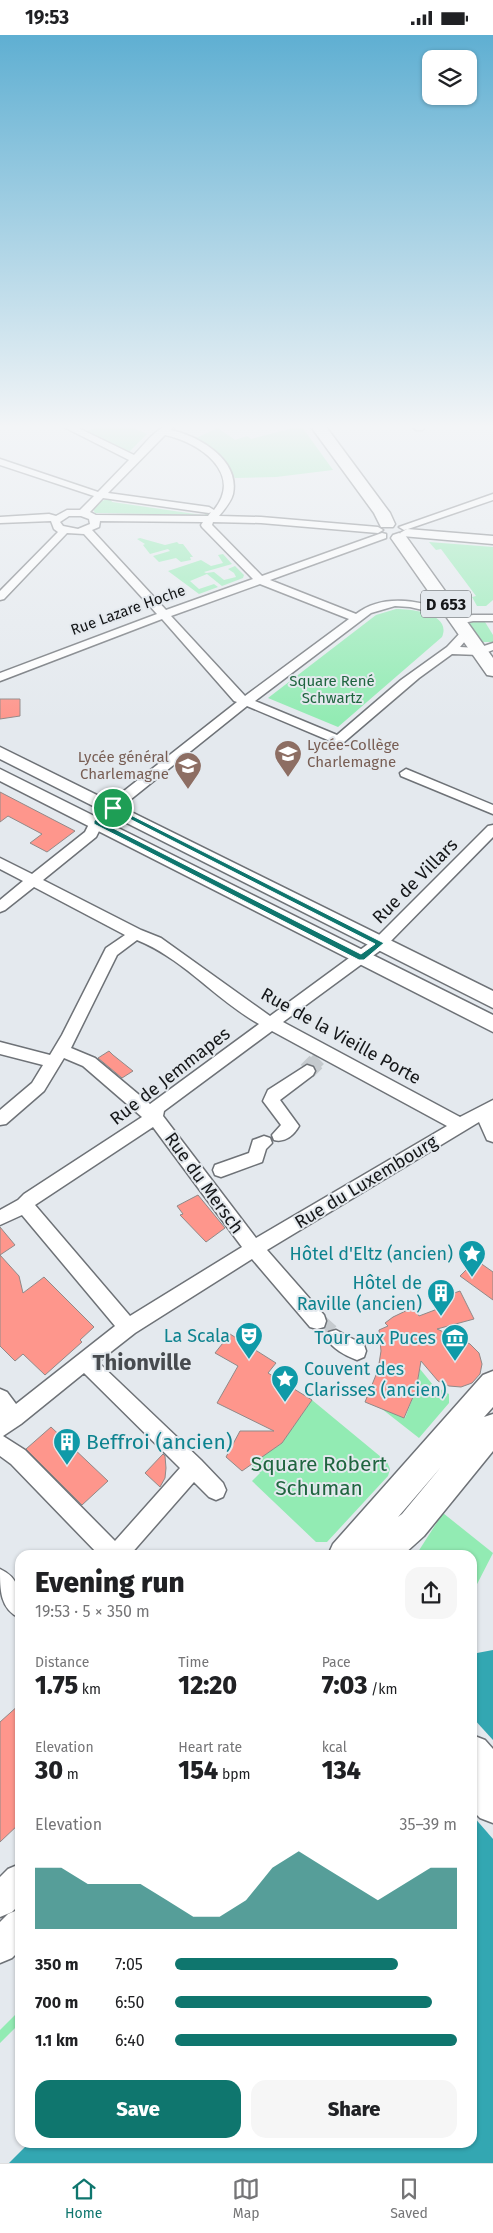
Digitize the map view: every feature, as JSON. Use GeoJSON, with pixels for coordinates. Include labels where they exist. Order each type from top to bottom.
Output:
{"type":"FeatureCollection","features":[{"type":"Feature","properties":{"kind":"main road"},"geometry":{"type":"LineString","coordinates":[[382,523],[382,530],[389,538],[403,533]]}},
{"type":"Feature","properties":{"kind":"main road","name":"D 653"},"geometry":{"type":"LineString","coordinates":[[403,533],[434,588],[459,623],[487,649],[493,671]]}},
{"type":"Feature","properties":{"kind":"main road"},"geometry":{"type":"LineString","coordinates":[[348,1550],[493,1385]]}},
{"type":"Feature","properties":{"kind":"main road"},"geometry":{"type":"LineString","coordinates":[[399,1550],[413,1525],[493,1428]]}},
{"type":"Feature","properties":{"kind":"main road"},"geometry":{"type":"LineString","coordinates":[[387,1550],[394,1541],[413,1525]]}},
{"type":"Feature","properties":{"kind":"main road"},"geometry":{"type":"LineString","coordinates":[[477,1758],[493,1775]]}},
{"type":"Feature","properties":{"kind":"main road"},"geometry":{"type":"LineString","coordinates":[[477,1788],[493,1805]]}},
{"type":"Feature","properties":{"kind":"street"},"geometry":{"type":"LineString","coordinates":[[56,523],[56,526],[64,531],[86,530],[95,523]]}},
{"type":"Feature","properties":{"kind":"street"},"geometry":{"type":"LineString","coordinates":[[207,523],[206,525],[260,580],[355,618]]}},
{"type":"Feature","properties":{"kind":"street"},"geometry":{"type":"LineString","coordinates":[[301,523],[382,530]]}},
{"type":"Feature","properties":{"kind":"street"},"geometry":{"type":"LineString","coordinates":[[403,533],[427,523]]}},
{"type":"Feature","properties":{"kind":"street"},"geometry":{"type":"LineString","coordinates":[[86,530],[103,546],[238,698],[339,741],[447,650],[460,643],[459,623]]}},
{"type":"Feature","properties":{"kind":"street","name":"Rue Lazare Hoche"},"geometry":{"type":"LineString","coordinates":[[0,677],[27,665],[260,580],[382,530]]}},
{"type":"Feature","properties":{"kind":"street"},"geometry":{"type":"LineString","coordinates":[[0,597],[64,531]]}},
{"type":"Feature","properties":{"kind":"street"},"geometry":{"type":"LineString","coordinates":[[403,533],[493,540]]}},
{"type":"Feature","properties":{"kind":"street"},"geometry":{"type":"LineString","coordinates":[[410,604],[426,598],[434,588]]}},
{"type":"Feature","properties":{"kind":"street"},"geometry":{"type":"LineString","coordinates":[[0,907],[91,834],[96,823],[120,801],[355,618],[372,608],[395,603],[410,604],[459,623],[473,618],[493,619]]}},
{"type":"Feature","properties":{"kind":"street"},"geometry":{"type":"LineString","coordinates":[[447,650],[487,649]]}},
{"type":"Feature","properties":{"kind":"street"},"geometry":{"type":"LineString","coordinates":[[0,670],[27,665]]}},
{"type":"Feature","properties":{"kind":"street"},"geometry":{"type":"LineString","coordinates":[[0,752],[493,1000]]}},
{"type":"Feature","properties":{"kind":"street"},"geometry":{"type":"LineString","coordinates":[[406,773],[493,810]]}},
{"type":"Feature","properties":{"kind":"street"},"geometry":{"type":"LineString","coordinates":[[0,774],[493,1025]]}},
{"type":"Feature","properties":{"kind":"street","name":"Rue de Villars"},"geometry":{"type":"LineString","coordinates":[[361,958],[380,943],[493,829]]}},
{"type":"Feature","properties":{"kind":"street"},"geometry":{"type":"LineString","coordinates":[[0,863],[33,881]]}},
{"type":"Feature","properties":{"kind":"street","name":"Rue de la Vieille Porte"},"geometry":{"type":"LineString","coordinates":[[33,881],[136,934],[156,942],[192,966],[258,1017],[322,1055],[477,1116]]}},
{"type":"Feature","properties":{"kind":"street"},"geometry":{"type":"LineString","coordinates":[[0,1119],[38,1087],[57,1056],[111,952],[136,934]]}},
{"type":"Feature","properties":{"kind":"street","name":"Rue de Jemmapes"},"geometry":{"type":"LineString","coordinates":[[8,1209],[30,1199],[155,1117],[156,1108],[272,1024],[333,976],[361,958]]}},
{"type":"Feature","properties":{"kind":"street","name":"Rue du Mersch"},"geometry":{"type":"LineString","coordinates":[[0,1048],[89,1062],[155,1117],[212,1177],[257,1247],[317,1321]]}},
{"type":"Feature","properties":{"kind":"street"},"geometry":{"type":"LineString","coordinates":[[280,1135],[291,1126],[271,1101],[274,1094],[308,1071]]}},
{"type":"Feature","properties":{"kind":"street"},"geometry":{"type":"LineString","coordinates":[[477,1116],[493,1135]]}},
{"type":"Feature","properties":{"kind":"street","name":"Rue du Luxembourg"},"geometry":{"type":"LineString","coordinates":[[7,1423],[128,1327],[257,1247],[477,1116]]}},
{"type":"Feature","properties":{"kind":"street"},"geometry":{"type":"LineString","coordinates":[[212,1177],[256,1157],[259,1145],[264,1143]]}},
{"type":"Feature","properties":{"kind":"street"},"geometry":{"type":"LineString","coordinates":[[8,1209],[128,1327]]}},
{"type":"Feature","properties":{"kind":"street"},"geometry":{"type":"LineString","coordinates":[[336,1338],[357,1351]]}},
{"type":"Feature","properties":{"kind":"street"},"geometry":{"type":"LineString","coordinates":[[84,1362],[216,1490]]}},
{"type":"Feature","properties":{"kind":"street"},"geometry":{"type":"LineString","coordinates":[[0,1398],[7,1423]]}},
{"type":"Feature","properties":{"kind":"street"},"geometry":{"type":"LineString","coordinates":[[0,1444],[18,1457],[110,1550]]}},
{"type":"Feature","properties":{"kind":"street"},"geometry":{"type":"LineString","coordinates":[[119,1550],[194,1467]]}},
{"type":"Feature","properties":{"kind":"street"},"geometry":{"type":"LineString","coordinates":[[0,1580],[15,1600]]}},
{"type":"Feature","properties":{"kind":"street"},"geometry":{"type":"LineString","coordinates":[[0,1900],[15,1886]]}},
{"type":"Feature","properties":{"kind":"street"},"geometry":{"type":"LineString","coordinates":[[0,1946],[15,1930]]}},
{"type":"Feature","properties":{"kind":"green space"},"geometry":{"type":"Polygon","coordinates":[[[140,538],[165,545],[177,542],[183,544],[193,557],[190,557],[191,560],[181,562],[176,558],[159,562],[153,556],[170,551],[168,549],[150,554],[143,545],[145,544],[137,539],[140,538]]]}},
{"type":"Feature","properties":{"kind":"green space"},"geometry":{"type":"Polygon","coordinates":[[[429,542],[493,547],[493,600],[486,606],[477,606],[472,597],[476,596],[441,549],[436,550],[429,542]]]}},
{"type":"Feature","properties":{"kind":"green space"},"geometry":{"type":"Polygon","coordinates":[[[223,554],[232,564],[204,572],[214,572],[224,580],[236,577],[228,569],[235,566],[244,575],[243,578],[222,586],[207,574],[190,581],[199,589],[214,584],[218,587],[199,594],[168,571],[201,560],[211,566],[223,563],[218,555],[223,554]]]}},
{"type":"Feature","properties":{"kind":"green space","name":"Square René Schwartz"},"geometry":{"type":"Polygon","coordinates":[[[396,609],[420,612],[436,618],[444,629],[442,637],[338,727],[268,698],[376,615],[396,609]]]}},
{"type":"Feature","properties":{"kind":"green space"},"geometry":{"type":"Polygon","coordinates":[[[473,621],[485,622],[493,635],[493,642],[483,642],[469,624],[473,621]]]}},
{"type":"Feature","properties":{"kind":"green space"},"geometry":{"type":"Polygon","coordinates":[[[420,1369],[433,1385],[449,1394],[449,1403],[419,1438],[382,1409],[405,1418],[416,1390],[420,1369]]]}},
{"type":"Feature","properties":{"kind":"green space","name":"Square Robert Schuman"},"geometry":{"type":"Polygon","coordinates":[[[312,1400],[387,1462],[390,1469],[388,1476],[327,1542],[316,1542],[252,1481],[260,1473],[251,1464],[282,1443],[312,1400]]]}},
{"type":"Feature","properties":{"kind":"green space"},"geometry":{"type":"Polygon","coordinates":[[[443,1513],[493,1553],[477,1584],[477,1550],[419,1550],[443,1513]]]}},
{"type":"Feature","properties":{"kind":"green space"},"geometry":{"type":"Polygon","coordinates":[[[15,2015],[15,2028],[0,2043],[0,2030],[15,2015]]]}},
{"type":"Feature","properties":{"kind":"water"},"geometry":{"type":"Polygon","coordinates":[[[493,1650],[493,2163],[9,2163],[24,2148],[477,2148],[477,1653],[493,1650]]]}},
{"type":"Feature","properties":{"kind":"pier"},"geometry":{"type":"Polygon","coordinates":[[[477,1722],[493,1740],[493,1839],[477,1821],[477,1722]]]}},
{"type":"Feature","properties":{"kind":"building"},"geometry":{"type":"Polygon","coordinates":[[[0,699],[20,699],[20,716],[0,719],[0,699]]]}},
{"type":"Feature","properties":{"kind":"building"},"geometry":{"type":"Polygon","coordinates":[[[0,792],[75,831],[47,852],[30,843],[42,834],[8,816],[0,822],[0,792]]]}},
{"type":"Feature","properties":{"kind":"building"},"geometry":{"type":"Polygon","coordinates":[[[109,1051],[133,1071],[122,1078],[98,1058],[109,1051]]]}},
{"type":"Feature","properties":{"kind":"building"},"geometry":{"type":"Polygon","coordinates":[[[198,1195],[225,1228],[206,1242],[180,1215],[183,1214],[177,1206],[198,1195]]]}},
{"type":"Feature","properties":{"kind":"building"},"geometry":{"type":"Polygon","coordinates":[[[0,1227],[15,1245],[0,1255],[0,1227]]]}},
{"type":"Feature","properties":{"kind":"building"},"geometry":{"type":"Polygon","coordinates":[[[0,1255],[19,1276],[23,1293],[44,1277],[94,1327],[80,1340],[82,1342],[45,1375],[23,1354],[15,1361],[0,1346],[0,1255]]]}},
{"type":"Feature","properties":{"kind":"building"},"geometry":{"type":"Polygon","coordinates":[[[476,1260],[493,1272],[493,1300],[460,1276],[476,1260]]]}},
{"type":"Feature","properties":{"kind":"building"},"geometry":{"type":"Polygon","coordinates":[[[460,1291],[474,1319],[437,1329],[470,1344],[479,1353],[482,1364],[480,1374],[472,1383],[461,1387],[449,1386],[438,1381],[421,1361],[416,1390],[404,1418],[365,1402],[378,1370],[381,1351],[379,1330],[388,1326],[385,1323],[393,1317],[414,1307],[419,1316],[448,1305],[443,1297],[460,1291]]]}},
{"type":"Feature","properties":{"kind":"building"},"geometry":{"type":"Polygon","coordinates":[[[230,1334],[276,1363],[268,1373],[312,1400],[282,1443],[242,1471],[226,1457],[240,1431],[274,1431],[217,1403],[238,1366],[215,1353],[230,1334]]]}},
{"type":"Feature","properties":{"kind":"building","name":"Beffroi (ancien)"},"geometry":{"type":"Polygon","coordinates":[[[51,1427],[108,1481],[82,1505],[26,1449],[51,1427]]]}},
{"type":"Feature","properties":{"kind":"building"},"geometry":{"type":"Polygon","coordinates":[[[163,1454],[165,1456],[166,1468],[165,1478],[160,1487],[145,1473],[163,1454]]]}},
{"type":"Feature","properties":{"kind":"building"},"geometry":{"type":"Polygon","coordinates":[[[15,1708],[15,1828],[0,1842],[0,1722],[15,1708]]]}},
{"type":"Feature","properties":{"kind":"tunnel"},"geometry":{"type":"LineString","coordinates":[[307,1071],[319,1059]]}},
{"type":"Feature","properties":{"kind":"tunnel"},"geometry":{"type":"LineString","coordinates":[[317,1321],[336,1338]]}},
{"type":"Feature","properties":{"kind":"place","name":"Lycée-Collège Charlemagne"},"geometry":{"type":"Point","coordinates":[288,778]}},
{"type":"Feature","properties":{"kind":"place","name":"Lycée général Charlemagne"},"geometry":{"type":"Point","coordinates":[188,790]}},
{"type":"Feature","properties":{"kind":"place","name":"Hôtel d'Eltz (ancien)"},"geometry":{"type":"Point","coordinates":[472,1278]}},
{"type":"Feature","properties":{"kind":"place","name":"Hôtel de Raville (ancien)"},"geometry":{"type":"Point","coordinates":[441,1317]}},
{"type":"Feature","properties":{"kind":"place","name":"La Scala"},"geometry":{"type":"Point","coordinates":[249,1360]}},
{"type":"Feature","properties":{"kind":"place","name":"Tour aux Puces"},"geometry":{"type":"Point","coordinates":[455,1362]}},
{"type":"Feature","properties":{"kind":"place","name":"Couvent des Clarisses (ancien)"},"geometry":{"type":"Point","coordinates":[285,1403]}},
{"type":"Feature","properties":{"kind":"place","name":"Beffroi (ancien)"},"geometry":{"type":"Point","coordinates":[67,1466]}},
{"type":"Feature","properties":{"kind":"district","name":"Thionville"},"geometry":{"type":"Point","coordinates":[142,1362]}},
{"type":"Feature","properties":{"kind":"route"},"geometry":{"type":"LineString","coordinates":[[113,808],[380,943],[361,958],[96,823],[113,808]]}}]}
